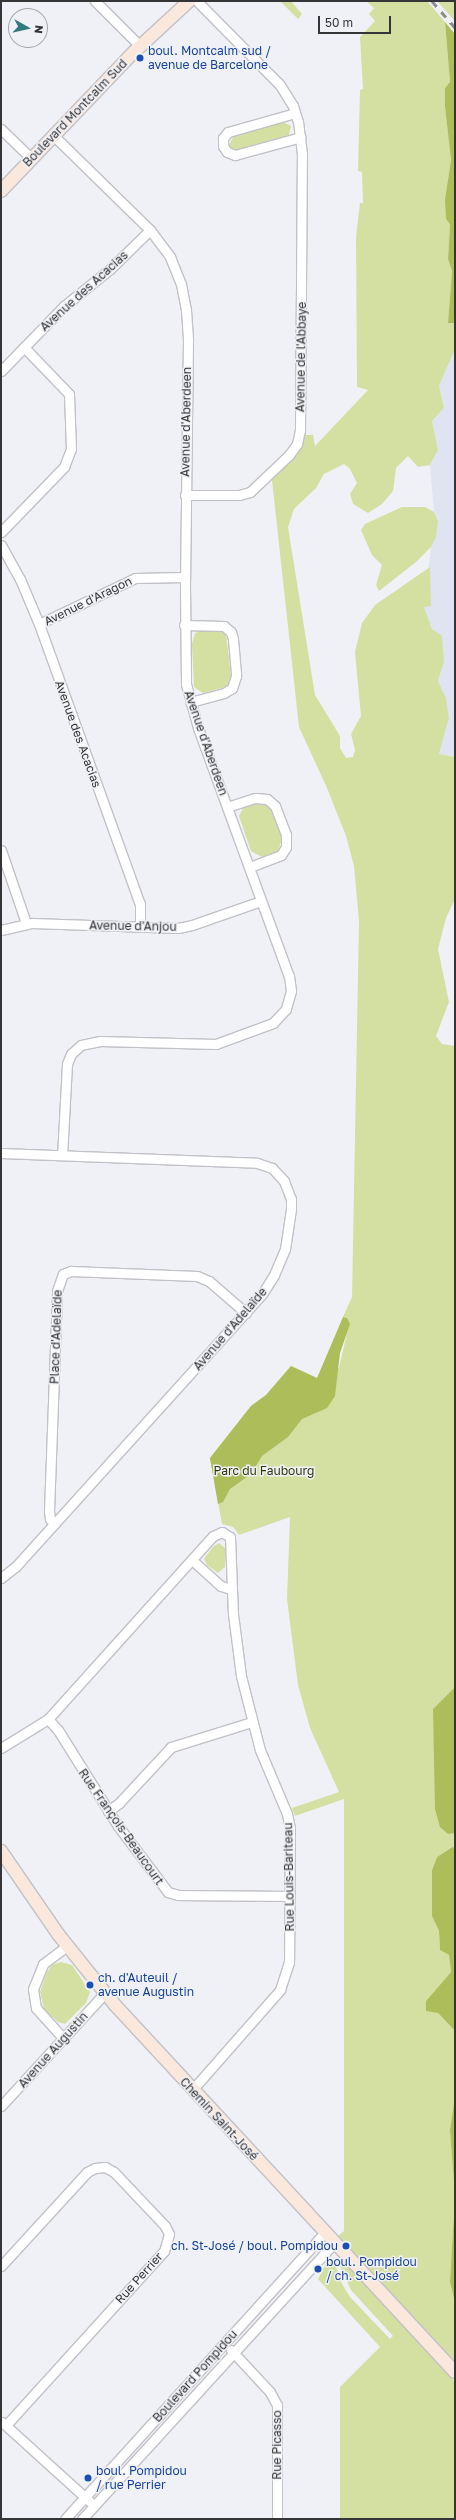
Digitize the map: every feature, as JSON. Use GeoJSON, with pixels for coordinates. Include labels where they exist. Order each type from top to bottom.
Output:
{"type":"FeatureCollection","features":[{"type":"Feature","properties":{"kind":"street"},"geometry":{"type":"LineString","coordinates":[[95,1],[140,46]]}},
{"type":"Feature","properties":{"kind":"street","name":"Boulevard Montcalm Sud"},"geometry":{"type":"LineString","coordinates":[[1,191],[140,46],[192,2]]}},
{"type":"Feature","properties":{"kind":"street","name":"Avenue de l'Abbaye"},"geometry":{"type":"LineString","coordinates":[[185,495],[239,495],[250,492],[289,455],[299,437],[303,202],[301,137],[295,113],[279,84],[192,2]]}},
{"type":"Feature","properties":{"kind":"street"},"geometry":{"type":"LineString","coordinates":[[295,113],[232,131],[223,138],[223,146],[227,152],[234,155],[301,137]]}},
{"type":"Feature","properties":{"kind":"street"},"geometry":{"type":"LineString","coordinates":[[1,128],[32,159]]}},
{"type":"Feature","properties":{"kind":"street","name":"Avenue d'Aberdeen"},"geometry":{"type":"LineString","coordinates":[[54,136],[150,230],[174,266],[186,310],[184,625],[185,668],[190,702],[291,985],[291,998],[282,1014],[266,1027],[216,1044],[100,1041],[82,1045],[71,1054],[67,1064],[62,1155]]}},
{"type":"Feature","properties":{"kind":"street","name":"Avenue des Acacias"},"geometry":{"type":"LineString","coordinates":[[1,371],[64,306],[110,269],[150,230]]}},
{"type":"Feature","properties":{"kind":"street"},"geometry":{"type":"LineString","coordinates":[[1,532],[64,467],[71,449],[69,394],[24,347]]}},
{"type":"Feature","properties":{"kind":"street","name":"Avenue des Acacias"},"geometry":{"type":"LineString","coordinates":[[1,545],[20,579],[39,624],[140,904],[140,927]]}},
{"type":"Feature","properties":{"kind":"street","name":"Avenue d'Aragon"},"geometry":{"type":"LineString","coordinates":[[39,624],[135,578],[185,577]]}},
{"type":"Feature","properties":{"kind":"street"},"geometry":{"type":"LineString","coordinates":[[184,625],[227,628],[232,635],[236,676],[232,688],[224,693],[190,702]]}},
{"type":"Feature","properties":{"kind":"street"},"geometry":{"type":"LineString","coordinates":[[227,807],[255,798],[267,799],[274,806],[286,836],[286,846],[281,855],[249,867]]}},
{"type":"Feature","properties":{"kind":"street"},"geometry":{"type":"LineString","coordinates":[[1,850],[26,923]]}},
{"type":"Feature","properties":{"kind":"street","name":"Avenue d'Anjou"},"geometry":{"type":"LineString","coordinates":[[1,930],[26,923],[140,927],[192,926],[261,901]]}},
{"type":"Feature","properties":{"kind":"street","name":"Avenue d'Adelaïde"},"geometry":{"type":"LineString","coordinates":[[1,1153],[249,1162],[264,1164],[279,1174],[291,1198],[285,1249],[274,1275],[246,1313],[54,1524],[16,1568],[1,1578]]}},
{"type":"Feature","properties":{"kind":"street","name":"Place d'Adelaïde"},"geometry":{"type":"LineString","coordinates":[[54,1524],[50,1519],[49,1511],[56,1307],[58,1284],[63,1274],[72,1271],[197,1276],[208,1281],[246,1313]]}},
{"type":"Feature","properties":{"kind":"street","name":"Rue Louis-Bariteau"},"geometry":{"type":"LineString","coordinates":[[1,1748],[48,1719],[213,1536],[222,1532],[227,1534],[232,1542],[231,1589],[237,1658],[252,1722],[289,1820],[289,1962],[280,1990],[192,2090]]}},
{"type":"Feature","properties":{"kind":"street"},"geometry":{"type":"LineString","coordinates":[[192,1560],[221,1586],[231,1589]]}},
{"type":"Feature","properties":{"kind":"street","name":"Rue François-Beaucourt"},"geometry":{"type":"LineString","coordinates":[[48,1719],[58,1730],[108,1811],[157,1881],[168,1892],[178,1895],[290,1896]]}},
{"type":"Feature","properties":{"kind":"street"},"geometry":{"type":"LineString","coordinates":[[108,1811],[119,1803],[171,1747],[252,1722]]}},
{"type":"Feature","properties":{"kind":"street","name":"Chemin Saint-José"},"geometry":{"type":"LineString","coordinates":[[1,1851],[67,1946],[105,1994],[192,2090],[455,2372]]}},
{"type":"Feature","properties":{"kind":"street"},"geometry":{"type":"LineString","coordinates":[[63,2038],[36,2008],[33,1989],[43,1964],[67,1946]]}},
{"type":"Feature","properties":{"kind":"street","name":"Avenue Augustin"},"geometry":{"type":"LineString","coordinates":[[1,2106],[105,1994]]}},
{"type":"Feature","properties":{"kind":"street","name":"Rue Perrier"},"geometry":{"type":"LineString","coordinates":[[1,2266],[87,2172],[95,2168],[105,2167],[114,2172],[165,2226],[169,2234],[164,2251],[3,2423],[94,2506]]}},
{"type":"Feature","properties":{"kind":"street","name":"Boulevard Pompidou"},"geometry":{"type":"LineString","coordinates":[[64,2519],[325,2232]]}},
{"type":"Feature","properties":{"kind":"street","name":"Boulevard Pompidou"},"geometry":{"type":"LineString","coordinates":[[82,2519],[334,2243]]}},
{"type":"Feature","properties":{"kind":"street","name":"Rue Picasso"},"geometry":{"type":"LineString","coordinates":[[224,2343],[270,2392],[277,2405],[277,2519]]}},
{"type":"Feature","properties":{"kind":"shaded area"},"geometry":{"type":"Polygon","coordinates":[[[455,349],[455,757],[439,754],[449,718],[446,698],[438,681],[444,662],[424,607],[431,547],[438,521],[434,512],[430,465],[438,450],[432,421],[444,408],[439,386],[455,349]]]}},
{"type":"Feature","properties":{"kind":"green space"},"geometry":{"type":"Polygon","coordinates":[[[280,1],[291,1],[302,14],[298,19],[280,1]]]}},
{"type":"Feature","properties":{"kind":"green space","name":"Parc du Faubourg"},"geometry":{"type":"Polygon","coordinates":[[[366,1],[427,1],[445,22],[450,82],[445,88],[445,107],[451,160],[445,199],[450,224],[448,259],[452,271],[448,323],[455,323],[455,349],[439,386],[444,408],[432,421],[438,450],[430,465],[418,467],[408,456],[396,468],[393,491],[382,504],[368,513],[353,504],[350,494],[357,483],[350,469],[344,464],[324,474],[316,488],[294,509],[288,527],[315,695],[340,736],[340,748],[346,758],[353,757],[355,750],[351,734],[361,716],[355,652],[362,623],[375,605],[430,567],[431,606],[424,607],[432,629],[442,636],[444,662],[438,681],[446,698],[449,718],[439,754],[455,757],[455,899],[446,918],[438,949],[449,1002],[436,1036],[442,1044],[455,1046],[455,1687],[433,1709],[448,1834],[455,1833],[455,1848],[451,1847],[437,1857],[432,1870],[432,1916],[439,1931],[440,1950],[449,1955],[451,1972],[426,2001],[455,2031],[455,2096],[450,2130],[455,2195],[450,2282],[455,2303],[455,2362],[336,2238],[344,2231],[344,1799],[295,1816],[292,1808],[339,1792],[310,1728],[298,1685],[287,1599],[290,1517],[239,1535],[233,1527],[222,1524],[210,1458],[251,1406],[266,1395],[291,1366],[317,1378],[339,1368],[347,1333],[347,1318],[343,1317],[352,1297],[359,921],[354,866],[346,836],[327,788],[299,727],[272,480],[296,455],[305,435],[313,435],[315,446],[368,390],[357,387],[356,237],[360,203],[363,203],[362,172],[358,171],[360,90],[363,89],[360,37],[375,21],[369,14],[374,8],[366,1]]]}},
{"type":"Feature","properties":{"kind":"green space"},"geometry":{"type":"Polygon","coordinates":[[[437,1],[455,1],[455,22],[453,19],[437,1]]]}},
{"type":"Feature","properties":{"kind":"green space"},"geometry":{"type":"Polygon","coordinates":[[[445,22],[455,34],[455,323],[448,323],[452,271],[448,259],[450,224],[446,219],[445,199],[451,160],[445,107],[445,88],[450,82],[445,22]]]}},
{"type":"Feature","properties":{"kind":"green space"},"geometry":{"type":"Polygon","coordinates":[[[283,122],[291,126],[289,135],[239,149],[232,149],[229,144],[234,136],[283,122]]]}},
{"type":"Feature","properties":{"kind":"green space"},"geometry":{"type":"Polygon","coordinates":[[[402,507],[425,507],[434,512],[438,521],[436,537],[431,547],[416,562],[379,591],[376,585],[382,565],[372,555],[361,530],[365,524],[402,507]]]}},
{"type":"Feature","properties":{"kind":"green space"},"geometry":{"type":"Polygon","coordinates":[[[204,630],[220,631],[226,634],[231,676],[230,682],[225,687],[203,693],[194,687],[192,644],[195,633],[204,630]]]}},
{"type":"Feature","properties":{"kind":"green space"},"geometry":{"type":"Polygon","coordinates":[[[256,803],[264,803],[270,808],[282,839],[278,851],[262,857],[251,851],[239,816],[243,808],[256,803]]]}},
{"type":"Feature","properties":{"kind":"green space"},"geometry":{"type":"Polygon","coordinates":[[[343,1317],[347,1318],[350,1324],[340,1353],[335,1396],[327,1408],[302,1419],[288,1437],[262,1456],[251,1474],[230,1489],[223,1502],[218,1504],[210,1458],[251,1406],[266,1395],[291,1366],[317,1378],[343,1317]]]}},
{"type":"Feature","properties":{"kind":"green space"},"geometry":{"type":"Polygon","coordinates":[[[219,1543],[226,1549],[225,1567],[218,1573],[207,1565],[204,1559],[213,1547],[219,1543]]]}},
{"type":"Feature","properties":{"kind":"green space"},"geometry":{"type":"Polygon","coordinates":[[[455,1687],[455,1833],[448,1834],[440,1827],[435,1809],[433,1709],[455,1687]]]}},
{"type":"Feature","properties":{"kind":"green space"},"geometry":{"type":"Polygon","coordinates":[[[452,1847],[455,1848],[455,2031],[438,2013],[426,2011],[426,2001],[451,1972],[449,1955],[440,1950],[439,1931],[432,1916],[432,1870],[437,1857],[452,1847]]]}},
{"type":"Feature","properties":{"kind":"green space"},"geometry":{"type":"Polygon","coordinates":[[[61,1962],[72,1965],[90,1992],[86,2003],[65,2024],[58,2022],[44,2009],[40,1992],[47,1972],[52,1965],[61,1962]]]}},
{"type":"Feature","properties":{"kind":"green space"},"geometry":{"type":"Polygon","coordinates":[[[455,2096],[455,2195],[450,2130],[455,2096]]]}},
{"type":"Feature","properties":{"kind":"green space"},"geometry":{"type":"Polygon","coordinates":[[[455,2196],[455,2303],[450,2282],[455,2196]]]}},
{"type":"Feature","properties":{"kind":"green space"},"geometry":{"type":"Polygon","coordinates":[[[340,2258],[455,2382],[455,2519],[340,2519],[340,2387],[380,2347],[318,2279],[328,2260],[331,2260],[336,2267],[342,2284],[350,2297],[390,2339],[393,2336],[351,2290],[337,2260],[340,2258]]]}},
{"type":"Feature","properties":{"kind":"railway"},"geometry":{"type":"LineString","coordinates":[[432,1],[455,27]]}},
{"type":"Feature","properties":{"kind":"place","name":"boul. Montcalm sud / avenue de Barcelone"},"geometry":{"type":"Point","coordinates":[140,58]}},
{"type":"Feature","properties":{"kind":"place","name":"ch. d'Auteuil / avenue Augustin"},"geometry":{"type":"Point","coordinates":[90,1985]}},
{"type":"Feature","properties":{"kind":"place","name":"ch. St-José / boul. Pompidou"},"geometry":{"type":"Point","coordinates":[346,2246]}},
{"type":"Feature","properties":{"kind":"place","name":"boul. Pompidou / ch. St-José"},"geometry":{"type":"Point","coordinates":[318,2269]}},
{"type":"Feature","properties":{"kind":"place","name":"boul. Pompidou / rue Perrier"},"geometry":{"type":"Point","coordinates":[88,2478]}}]}
